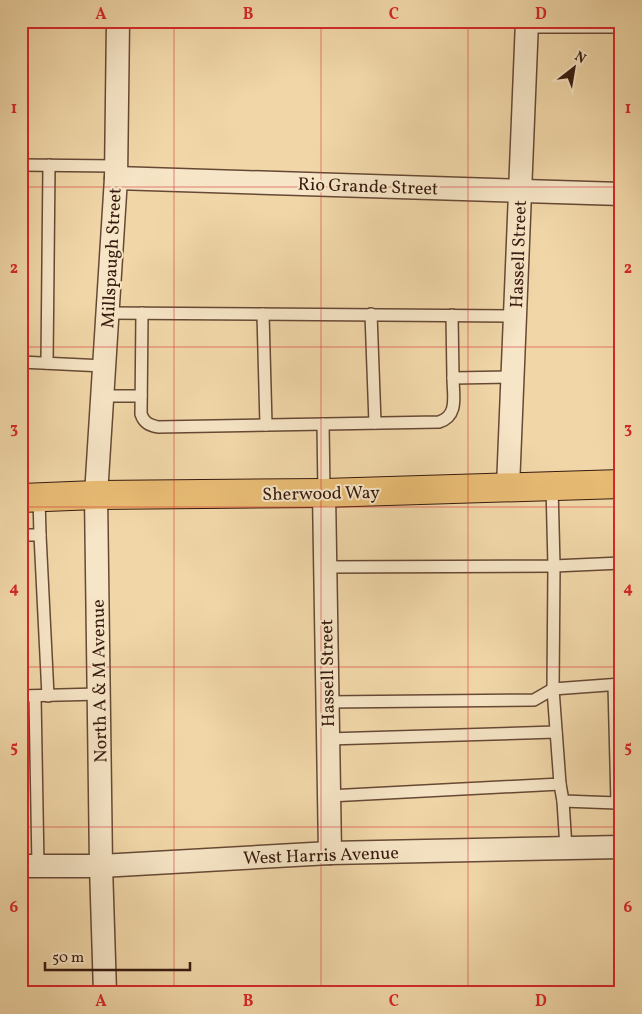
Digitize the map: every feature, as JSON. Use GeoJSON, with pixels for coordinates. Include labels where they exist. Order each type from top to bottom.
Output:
{"type":"FeatureCollection","features":[{"type":"Feature","properties":{"kind":"main road","name":"Sherwood Way"},"geometry":{"type":"LineString","coordinates":[[30,498],[324,493],[621,484]]}},
{"type":"Feature","properties":{"kind":"street","name":"Millspaugh Street"},"geometry":{"type":"LineString","coordinates":[[96,496],[116,172],[118,21]]}},
{"type":"Feature","properties":{"kind":"street","name":"Hassell Street"},"geometry":{"type":"LineString","coordinates":[[508,487],[527,24]]}},
{"type":"Feature","properties":{"kind":"street","name":"Rio Grande Street"},"geometry":{"type":"LineString","coordinates":[[116,172],[520,192],[621,194]]}},
{"type":"Feature","properties":{"kind":"street","name":"Hassell Street"},"geometry":{"type":"LineString","coordinates":[[324,493],[330,853]]}},
{"type":"Feature","properties":{"kind":"street","name":"North A & M Avenue"},"geometry":{"type":"LineString","coordinates":[[96,496],[101,866],[105,993]]}},
{"type":"Feature","properties":{"kind":"street","name":"West Harris Avenue"},"geometry":{"type":"LineString","coordinates":[[30,866],[101,866],[330,853],[621,847]]}},
{"type":"Feature","properties":{"kind":"lane"},"geometry":{"type":"LineString","coordinates":[[527,24],[621,27]]}},
{"type":"Feature","properties":{"kind":"lane"},"geometry":{"type":"LineString","coordinates":[[21,165],[49,165],[116,172]]}},
{"type":"Feature","properties":{"kind":"lane"},"geometry":{"type":"LineString","coordinates":[[47,363],[49,165]]}},
{"type":"Feature","properties":{"kind":"lane"},"geometry":{"type":"LineString","coordinates":[[107,313],[515,316]]}},
{"type":"Feature","properties":{"kind":"lane"},"geometry":{"type":"LineString","coordinates":[[142,313],[141,414],[143,421],[151,426],[158,427],[444,421],[453,412],[452,315]]}},
{"type":"Feature","properties":{"kind":"lane"},"geometry":{"type":"LineString","coordinates":[[263,314],[266,425]]}},
{"type":"Feature","properties":{"kind":"lane"},"geometry":{"type":"LineString","coordinates":[[371,314],[375,423]]}},
{"type":"Feature","properties":{"kind":"lane"},"geometry":{"type":"LineString","coordinates":[[21,362],[104,366]]}},
{"type":"Feature","properties":{"kind":"lane"},"geometry":{"type":"LineString","coordinates":[[453,378],[512,377]]}},
{"type":"Feature","properties":{"kind":"lane"},"geometry":{"type":"LineString","coordinates":[[102,396],[141,396]]}},
{"type":"Feature","properties":{"kind":"lane"},"geometry":{"type":"LineString","coordinates":[[323,424],[324,493]]}},
{"type":"Feature","properties":{"kind":"lane"},"geometry":{"type":"LineString","coordinates":[[552,486],[554,566],[553,689],[566,848]]}},
{"type":"Feature","properties":{"kind":"lane"},"geometry":{"type":"LineString","coordinates":[[30,498],[40,535],[48,696]]}},
{"type":"Feature","properties":{"kind":"lane"},"geometry":{"type":"LineString","coordinates":[[21,535],[40,535]]}},
{"type":"Feature","properties":{"kind":"lane"},"geometry":{"type":"LineString","coordinates":[[325,567],[554,566],[621,563]]}},
{"type":"Feature","properties":{"kind":"lane"},"geometry":{"type":"LineString","coordinates":[[327,702],[534,700],[553,689],[617,685],[617,803],[563,801]]}},
{"type":"Feature","properties":{"kind":"lane"},"geometry":{"type":"LineString","coordinates":[[21,696],[99,694]]}},
{"type":"Feature","properties":{"kind":"lane"},"geometry":{"type":"LineString","coordinates":[[30,866],[35,696]]}},
{"type":"Feature","properties":{"kind":"lane"},"geometry":{"type":"LineString","coordinates":[[328,739],[556,732]]}},
{"type":"Feature","properties":{"kind":"lane"},"geometry":{"type":"LineString","coordinates":[[329,796],[560,784]]}}]}
